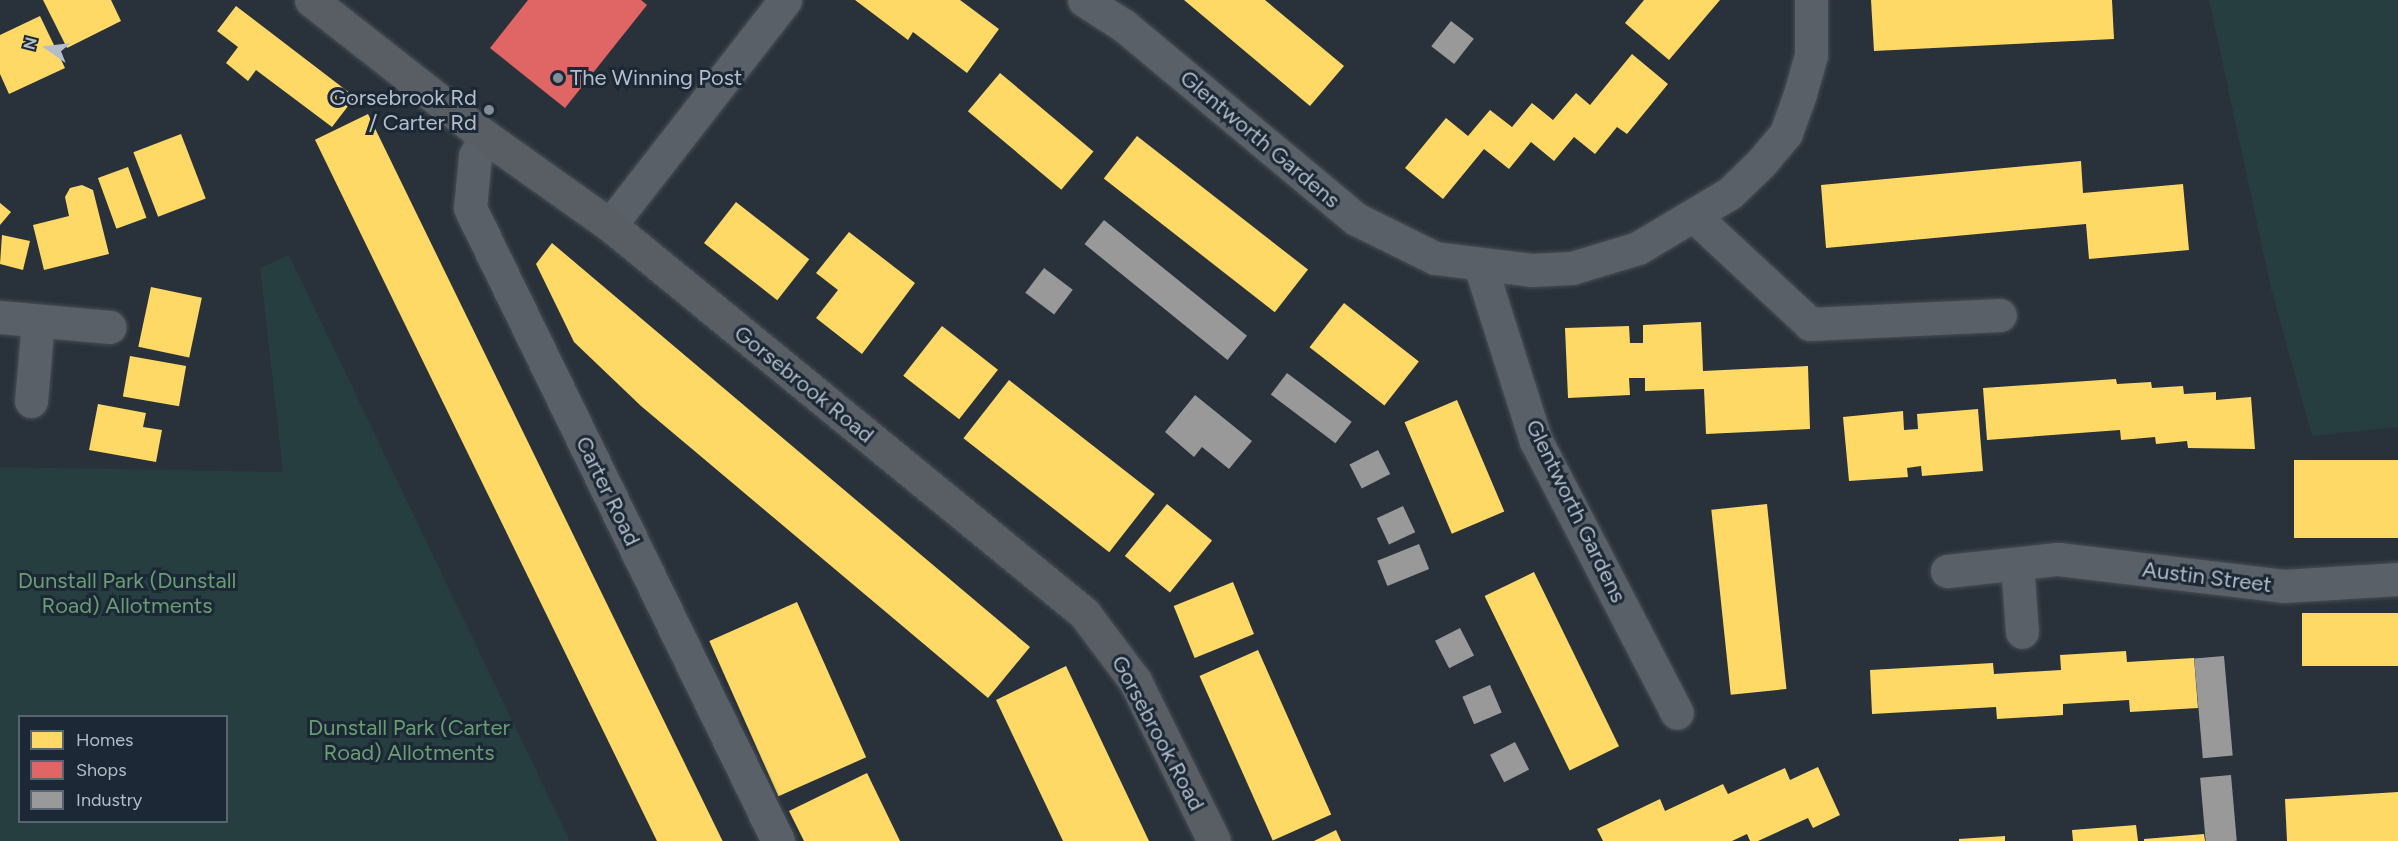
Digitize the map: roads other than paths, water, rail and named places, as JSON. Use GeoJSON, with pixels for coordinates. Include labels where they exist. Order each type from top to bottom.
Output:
{"type":"FeatureCollection","features":[{"type":"Feature","properties":{"kind":"street","name":"Gorsebrook Road"},"geometry":{"type":"LineString","coordinates":[[311,0],[486,138],[610,225],[1084,613],[1134,681],[1214,841]]}},
{"type":"Feature","properties":{"kind":"street"},"geometry":{"type":"LineString","coordinates":[[610,225],[785,0]]}},
{"type":"Feature","properties":{"kind":"street","name":"Glentworth Gardens"},"geometry":{"type":"LineString","coordinates":[[1084,0],[1123,25],[1356,219],[1435,258],[1481,268],[1572,268],[1638,248],[1695,217],[1730,193],[1786,133],[1811,55],[1811,0]]}},
{"type":"Feature","properties":{"kind":"street","name":"Carter Road"},"geometry":{"type":"LineString","coordinates":[[486,138],[475,156],[470,208],[778,841]]}},
{"type":"Feature","properties":{"kind":"street"},"geometry":{"type":"LineString","coordinates":[[1695,217],[1810,324],[2000,315]]}},
{"type":"Feature","properties":{"kind":"street","name":"Glentworth Gardens"},"geometry":{"type":"LineString","coordinates":[[1481,268],[1536,441],[1677,713]]}},
{"type":"Feature","properties":{"kind":"street"},"geometry":{"type":"LineString","coordinates":[[0,317],[110,327]]}},
{"type":"Feature","properties":{"kind":"street"},"geometry":{"type":"LineString","coordinates":[[31,401],[38,321]]}},
{"type":"Feature","properties":{"kind":"street","name":"Austin Street"},"geometry":{"type":"LineString","coordinates":[[1947,571],[2058,559],[2283,586],[2398,579]]}},
{"type":"Feature","properties":{"kind":"street"},"geometry":{"type":"LineString","coordinates":[[2017,564],[2022,632]]}},
{"type":"Feature","properties":{"kind":"place","name":"The Winning Post"},"geometry":{"type":"Point","coordinates":[558,78]}},
{"type":"Feature","properties":{"kind":"place","name":"Gorsebrook Rd / Carter Rd"},"geometry":{"type":"Point","coordinates":[489,110]}},
{"type":"Feature","properties":{"kind":"park label","name":"Dunstall Park (Dunstall Road) Allotments"},"geometry":{"type":"Point","coordinates":[127,592]}},
{"type":"Feature","properties":{"kind":"park label","name":"Dunstall Park (Carter Road) Allotments"},"geometry":{"type":"Point","coordinates":[409,740]}}]}
